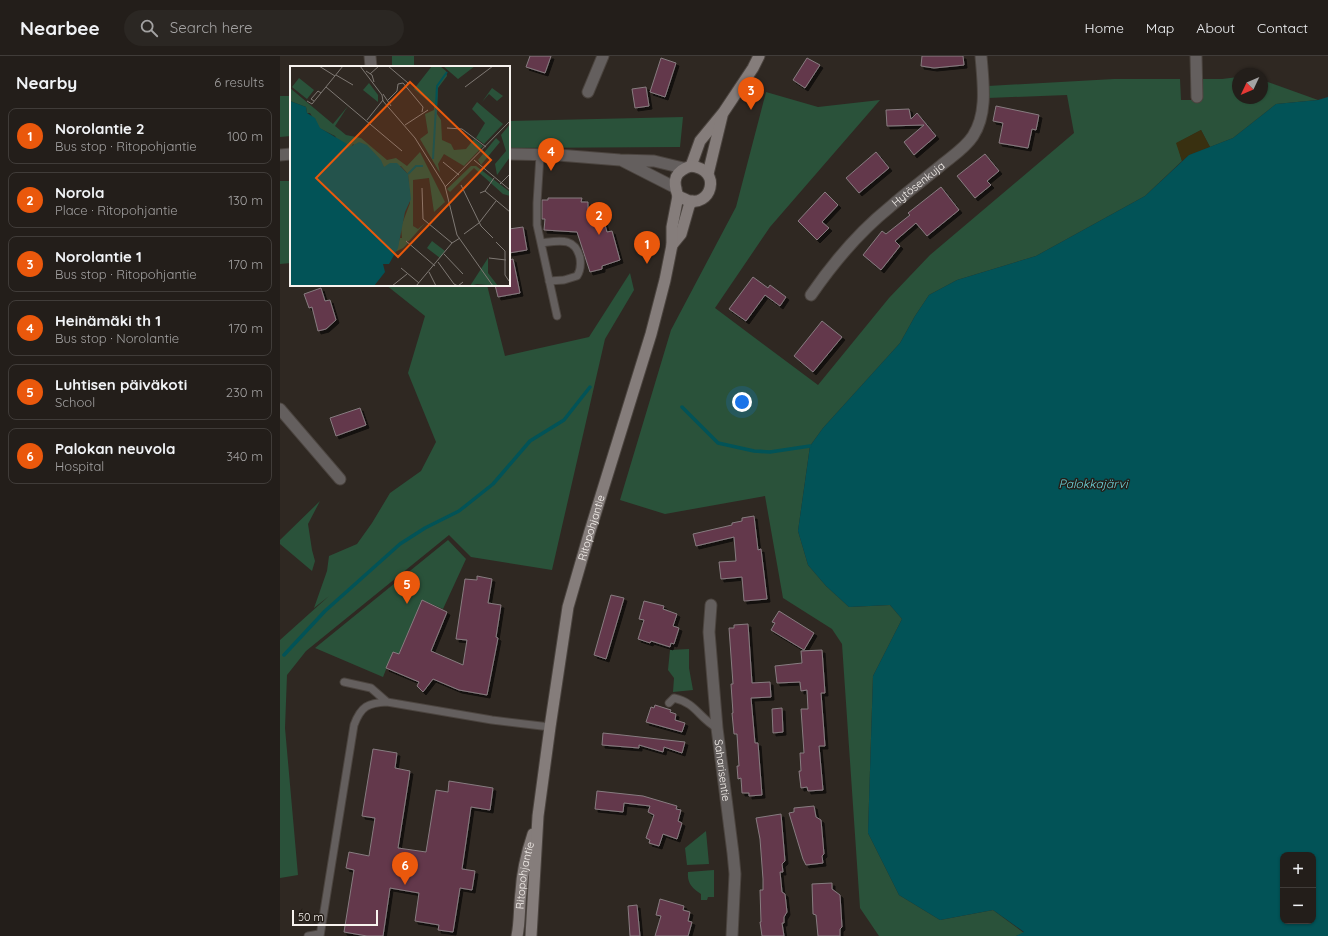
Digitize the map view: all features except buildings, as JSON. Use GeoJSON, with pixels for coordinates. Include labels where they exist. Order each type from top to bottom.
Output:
{"type":"FeatureCollection","features":[{"type":"Feature","properties":{"kind":"main road"},"geometry":{"type":"LineString","coordinates":[[723,113],[708,174],[711,184],[707,195],[698,201],[687,200],[677,192],[676,177],[687,167],[700,141],[723,113],[753,68],[759,56]]}},
{"type":"Feature","properties":{"kind":"main road"},"geometry":{"type":"LineString","coordinates":[[687,167],[699,167],[708,174]]}},
{"type":"Feature","properties":{"kind":"main road","name":"Ritopohjantie"},"geometry":{"type":"LineString","coordinates":[[531,936],[538,816],[568,607],[590,530],[651,334],[665,280],[672,245],[672,227],[677,192]]}},
{"type":"Feature","properties":{"kind":"main road","name":"Ritopohjantie"},"geometry":{"type":"LineString","coordinates":[[672,245],[681,234],[689,206],[692,201]]}},
{"type":"Feature","properties":{"kind":"main road","name":"Ritopohjantie"},"geometry":{"type":"LineString","coordinates":[[517,936],[521,890],[527,853],[538,816]]}},
{"type":"Feature","properties":{"kind":"street"},"geometry":{"type":"LineString","coordinates":[[588,92],[603,56]]}},
{"type":"Feature","properties":{"kind":"street","name":"Hytösenkuja"},"geometry":{"type":"LineString","coordinates":[[810,295],[858,236],[888,208],[962,148],[973,136],[980,120],[984,93],[981,56]]}},
{"type":"Feature","properties":{"kind":"street"},"geometry":{"type":"LineString","coordinates":[[1196,56],[1197,97]]}},
{"type":"Feature","properties":{"kind":"street"},"geometry":{"type":"LineString","coordinates":[[510,154],[598,157],[620,160],[654,161],[687,167]]}},
{"type":"Feature","properties":{"kind":"street"},"geometry":{"type":"LineString","coordinates":[[620,160],[677,192]]}},
{"type":"Feature","properties":{"kind":"street"},"geometry":{"type":"LineString","coordinates":[[280,409],[340,479]]}},
{"type":"Feature","properties":{"kind":"street","name":"Saharisentie"},"geometry":{"type":"LineString","coordinates":[[711,605],[709,632],[717,728],[734,860],[732,936]]}},
{"type":"Feature","properties":{"kind":"lane"},"geometry":{"type":"LineString","coordinates":[[540,155],[537,225],[557,316]]}},
{"type":"Feature","properties":{"kind":"lane"},"geometry":{"type":"LineString","coordinates":[[541,243],[564,241],[571,243],[577,249],[580,259],[581,271],[577,276],[564,280],[549,281]]}},
{"type":"Feature","properties":{"kind":"lane"},"geometry":{"type":"LineString","coordinates":[[344,682],[371,688],[387,702]]}},
{"type":"Feature","properties":{"kind":"lane"},"geometry":{"type":"LineString","coordinates":[[669,703],[674,698],[684,700],[694,707],[708,723],[717,728]]}},
{"type":"Feature","properties":{"kind":"lane"},"geometry":{"type":"LineString","coordinates":[[308,936],[320,935],[354,725],[361,710],[367,705],[387,702],[492,720],[550,727]]}},
{"type":"Feature","properties":{"kind":"green space"},"geometry":{"type":"Polygon","coordinates":[[[392,56],[414,56],[414,66],[392,66],[392,56]]]}},
{"type":"Feature","properties":{"kind":"green space"},"geometry":{"type":"Polygon","coordinates":[[[1232,78],[1232,104],[1268,104],[1268,82],[1318,100],[1276,104],[1233,138],[1210,147],[1201,130],[1177,143],[1182,161],[1145,196],[1036,256],[957,280],[929,295],[900,343],[823,428],[810,446],[798,531],[808,565],[826,586],[849,607],[890,605],[902,619],[873,676],[868,833],[899,895],[940,920],[993,910],[1024,933],[1016,936],[879,936],[860,908],[842,644],[832,629],[783,598],[765,496],[665,514],[620,500],[671,330],[736,207],[766,92],[818,107],[880,100],[770,227],[715,308],[818,385],[889,298],[930,255],[1074,133],[1067,95],[988,98],[988,86],[1114,79],[1180,79],[1181,100],[1196,100],[1200,79],[1232,78]]]}},
{"type":"Feature","properties":{"kind":"green space"},"geometry":{"type":"Polygon","coordinates":[[[280,96],[290,96],[290,136],[280,137],[280,96]]]}},
{"type":"Feature","properties":{"kind":"green space"},"geometry":{"type":"Polygon","coordinates":[[[683,117],[680,147],[510,148],[510,121],[683,117]]]}},
{"type":"Feature","properties":{"kind":"green space"},"geometry":{"type":"Polygon","coordinates":[[[280,181],[290,181],[290,263],[280,264],[280,181]]]}},
{"type":"Feature","properties":{"kind":"green space"},"geometry":{"type":"Polygon","coordinates":[[[630,273],[634,290],[605,339],[552,570],[471,557],[449,535],[306,651],[287,675],[285,728],[298,875],[280,878],[280,640],[329,596],[314,608],[327,571],[329,556],[357,544],[390,493],[421,471],[436,442],[408,373],[425,316],[387,286],[487,286],[505,356],[589,337],[630,273]]]}},
{"type":"Feature","properties":{"kind":"green space"},"geometry":{"type":"Polygon","coordinates":[[[320,501],[308,524],[315,561],[312,571],[280,544],[280,540],[320,501]]]}},
{"type":"Feature","properties":{"kind":"green space"},"geometry":{"type":"Polygon","coordinates":[[[448,540],[466,559],[443,609],[422,600],[399,654],[393,652],[383,677],[315,648],[448,540]]]}},
{"type":"Feature","properties":{"kind":"green space"},"geometry":{"type":"Polygon","coordinates":[[[689,649],[689,668],[693,690],[673,692],[674,678],[668,670],[670,650],[689,649]]]}},
{"type":"Feature","properties":{"kind":"green space"},"geometry":{"type":"Polygon","coordinates":[[[706,831],[709,864],[687,865],[685,848],[706,831]]]}},
{"type":"Feature","properties":{"kind":"green space"},"geometry":{"type":"Polygon","coordinates":[[[714,870],[714,897],[708,897],[707,900],[701,900],[701,894],[689,882],[688,872],[714,870]]]}},
{"type":"Feature","properties":{"kind":"sand"},"geometry":{"type":"Polygon","coordinates":[[[1201,130],[1210,147],[1189,155],[1182,161],[1176,143],[1201,130]]]}},
{"type":"Feature","properties":{"kind":"water","name":"Palokkajärvi"},"geometry":{"type":"Polygon","coordinates":[[[1328,97],[1328,936],[1016,936],[1024,932],[993,910],[940,920],[899,895],[868,833],[873,676],[902,619],[890,605],[849,607],[826,586],[808,565],[798,531],[810,446],[823,428],[900,343],[929,295],[957,280],[1036,256],[1145,196],[1189,155],[1233,138],[1276,104],[1318,100],[1328,97]]]}},
{"type":"Feature","properties":{"kind":"waterway"},"geometry":{"type":"LineString","coordinates":[[284,655],[325,611],[400,544],[425,528],[459,511],[493,484],[530,441],[564,420],[590,387]]}},
{"type":"Feature","properties":{"kind":"waterway"},"geometry":{"type":"LineString","coordinates":[[682,407],[718,443],[754,451],[770,452],[810,446]]}},
{"type":"Feature","properties":{"kind":"place","name":"Norolantie 1"},"geometry":{"type":"Point","coordinates":[751,110]}},
{"type":"Feature","properties":{"kind":"place","name":"Heinämäki th 1"},"geometry":{"type":"Point","coordinates":[551,171]}},
{"type":"Feature","properties":{"kind":"place","name":"Norola"},"geometry":{"type":"Point","coordinates":[599,235]}},
{"type":"Feature","properties":{"kind":"place","name":"Norolantie 2"},"geometry":{"type":"Point","coordinates":[647,264]}},
{"type":"Feature","properties":{"kind":"place","name":"Luhtisen päiväkoti"},"geometry":{"type":"Point","coordinates":[407,604]}},
{"type":"Feature","properties":{"kind":"place","name":"Palokan neuvola"},"geometry":{"type":"Point","coordinates":[405,885]}}]}
